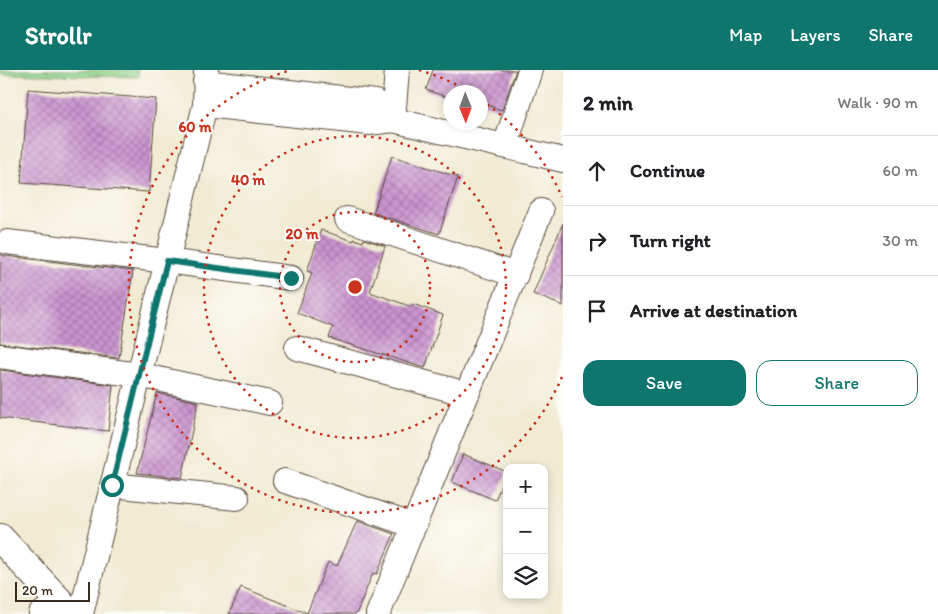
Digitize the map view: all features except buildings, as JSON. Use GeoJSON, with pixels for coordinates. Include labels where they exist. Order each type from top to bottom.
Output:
{"type":"FeatureCollection","features":[{"type":"Feature","properties":{"kind":"street"},"geometry":{"type":"LineString","coordinates":[[393,120],[397,70]]}},
{"type":"Feature","properties":{"kind":"street"},"geometry":{"type":"LineString","coordinates":[[505,146],[530,70]]}},
{"type":"Feature","properties":{"kind":"street"},"geometry":{"type":"LineString","coordinates":[[0,538],[63,611],[112,485],[205,105],[206,76],[375,102],[393,120]]}},
{"type":"Feature","properties":{"kind":"street"},"geometry":{"type":"LineString","coordinates":[[205,105],[369,123],[393,120],[563,160]]}},
{"type":"Feature","properties":{"kind":"street"},"geometry":{"type":"LineString","coordinates":[[378,614],[541,211]]}},
{"type":"Feature","properties":{"kind":"street"},"geometry":{"type":"LineString","coordinates":[[347,219],[516,274]]}},
{"type":"Feature","properties":{"kind":"street"},"geometry":{"type":"LineString","coordinates":[[7,242],[291,278]]}},
{"type":"Feature","properties":{"kind":"street"},"geometry":{"type":"LineString","coordinates":[[297,348],[467,394]]}},
{"type":"Feature","properties":{"kind":"street"},"geometry":{"type":"LineString","coordinates":[[0,356],[139,375],[270,403]]}},
{"type":"Feature","properties":{"kind":"street"},"geometry":{"type":"LineString","coordinates":[[285,481],[414,526]]}},
{"type":"Feature","properties":{"kind":"street"},"geometry":{"type":"LineString","coordinates":[[112,485],[237,498]]}},
{"type":"Feature","properties":{"kind":"green space"},"geometry":{"type":"Polygon","coordinates":[[[0,70],[138,70],[138,77],[0,74],[0,70]]]}},
{"type":"Feature","properties":{"kind":"route"},"geometry":{"type":"LineString","coordinates":[[112,485],[167,261],[291,278]]}}]}
